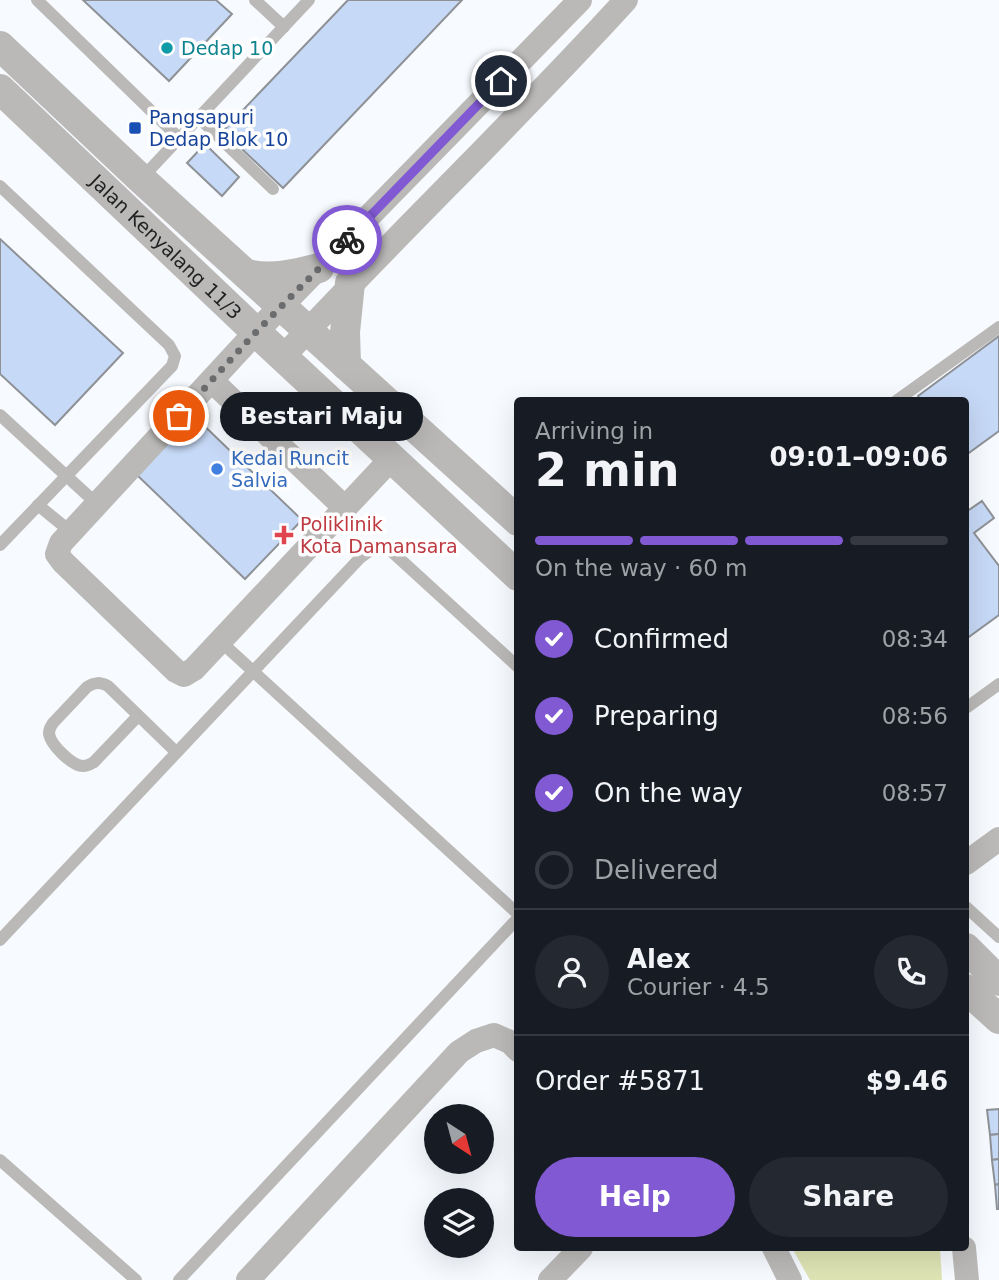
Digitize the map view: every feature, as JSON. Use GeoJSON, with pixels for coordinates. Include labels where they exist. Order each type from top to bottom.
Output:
{"type":"FeatureCollection","features":[{"type":"Feature","properties":{"kind":"street"},"geometry":{"type":"LineString","coordinates":[[391,459],[194,669],[184,675],[176,671],[57,554],[61,543],[71,531],[256,332],[580,0]]}},
{"type":"Feature","properties":{"kind":"street"},"geometry":{"type":"LineString","coordinates":[[283,357],[350,283],[561,72],[626,0]]}},
{"type":"Feature","properties":{"kind":"street","name":"Jalan Kenyalang 11/3"},"geometry":{"type":"LineString","coordinates":[[0,46],[141,179],[514,517]]}},
{"type":"Feature","properties":{"kind":"street","name":"Jalan Kenyalang 11/3"},"geometry":{"type":"LineString","coordinates":[[0,89],[514,572]]}},
{"type":"Feature","properties":{"kind":"street"},"geometry":{"type":"LineString","coordinates":[[79,163],[99,140]]}},
{"type":"Feature","properties":{"kind":"street"},"geometry":{"type":"LineString","coordinates":[[247,274],[261,278],[320,268]]}},
{"type":"Feature","properties":{"kind":"street"},"geometry":{"type":"LineString","coordinates":[[346,365],[345,332],[350,283]]}},
{"type":"Feature","properties":{"kind":"street"},"geometry":{"type":"LineString","coordinates":[[212,381],[345,508]]}},
{"type":"Feature","properties":{"kind":"street"},"geometry":{"type":"LineString","coordinates":[[969,861],[999,839]]}},
{"type":"Feature","properties":{"kind":"street"},"geometry":{"type":"LineString","coordinates":[[969,951],[999,981]]}},
{"type":"Feature","properties":{"kind":"street"},"geometry":{"type":"LineString","coordinates":[[969,992],[999,1019]]}},
{"type":"Feature","properties":{"kind":"street"},"geometry":{"type":"LineString","coordinates":[[248,1280],[459,1052],[476,1041],[494,1035],[514,1046]]}},
{"type":"Feature","properties":{"kind":"street"},"geometry":{"type":"LineString","coordinates":[[550,1280],[578,1251]]}},
{"type":"Feature","properties":{"kind":"street"},"geometry":{"type":"LineString","coordinates":[[776,1251],[790,1280]]}},
{"type":"Feature","properties":{"kind":"street"},"geometry":{"type":"LineString","coordinates":[[964,1251],[967,1280]]}},
{"type":"Feature","properties":{"kind":"lane"},"geometry":{"type":"LineString","coordinates":[[37,0],[179,138]]}},
{"type":"Feature","properties":{"kind":"lane"},"geometry":{"type":"LineString","coordinates":[[255,0],[284,27]]}},
{"type":"Feature","properties":{"kind":"lane"},"geometry":{"type":"LineString","coordinates":[[141,179],[309,0]]}},
{"type":"Feature","properties":{"kind":"lane"},"geometry":{"type":"LineString","coordinates":[[199,118],[273,189]]}},
{"type":"Feature","properties":{"kind":"lane"},"geometry":{"type":"LineString","coordinates":[[0,186],[169,345],[175,356],[172,366],[0,545]]}},
{"type":"Feature","properties":{"kind":"lane"},"geometry":{"type":"LineString","coordinates":[[902,397],[999,327]]}},
{"type":"Feature","properties":{"kind":"lane"},"geometry":{"type":"LineString","coordinates":[[0,415],[97,504]]}},
{"type":"Feature","properties":{"kind":"lane"},"geometry":{"type":"LineString","coordinates":[[38,505],[71,531]]}},
{"type":"Feature","properties":{"kind":"lane"},"geometry":{"type":"LineString","coordinates":[[0,940],[253,670],[360,558],[375,547],[390,550],[514,663]]}},
{"type":"Feature","properties":{"kind":"lane"},"geometry":{"type":"LineString","coordinates":[[220,641],[514,912]]}},
{"type":"Feature","properties":{"kind":"lane"},"geometry":{"type":"LineString","coordinates":[[138,716],[88,766],[74,763],[50,737],[49,729],[53,723],[88,687],[101,683],[108,686],[176,752]]}},
{"type":"Feature","properties":{"kind":"lane"},"geometry":{"type":"LineString","coordinates":[[969,706],[999,684]]}},
{"type":"Feature","properties":{"kind":"lane"},"geometry":{"type":"LineString","coordinates":[[969,910],[999,937]]}},
{"type":"Feature","properties":{"kind":"lane"},"geometry":{"type":"LineString","coordinates":[[179,1280],[514,920]]}},
{"type":"Feature","properties":{"kind":"lane"},"geometry":{"type":"LineString","coordinates":[[0,1160],[136,1280]]}},
{"type":"Feature","properties":{"kind":"green space"},"geometry":{"type":"Polygon","coordinates":[[[794,1251],[940,1251],[942,1280],[810,1280],[794,1251]]]}},
{"type":"Feature","properties":{"kind":"building","name":"Dedap 10"},"geometry":{"type":"Polygon","coordinates":[[[83,0],[216,0],[232,14],[169,81],[83,0]]]}},
{"type":"Feature","properties":{"kind":"building"},"geometry":{"type":"Polygon","coordinates":[[[348,0],[462,0],[283,188],[223,131],[348,0]]]}},
{"type":"Feature","properties":{"kind":"building"},"geometry":{"type":"Polygon","coordinates":[[[205,144],[239,177],[222,196],[187,163],[205,144]]]}},
{"type":"Feature","properties":{"kind":"building"},"geometry":{"type":"Polygon","coordinates":[[[0,239],[123,353],[55,425],[0,374],[0,239]]]}},
{"type":"Feature","properties":{"kind":"building"},"geometry":{"type":"Polygon","coordinates":[[[999,336],[999,431],[969,453],[969,397],[918,396],[999,336]]]}},
{"type":"Feature","properties":{"kind":"building"},"geometry":{"type":"Polygon","coordinates":[[[194,416],[302,520],[245,579],[137,475],[194,416]]]}},
{"type":"Feature","properties":{"kind":"building"},"geometry":{"type":"Polygon","coordinates":[[[982,501],[994,518],[974,533],[999,566],[999,615],[969,637],[969,510],[982,501]]]}},
{"type":"Feature","properties":{"kind":"building"},"geometry":{"type":"Polygon","coordinates":[[[999,1109],[999,1134],[990,1135],[987,1110],[999,1109]]]}},
{"type":"Feature","properties":{"kind":"building"},"geometry":{"type":"Polygon","coordinates":[[[999,1134],[999,1159],[992,1160],[990,1135],[999,1134]]]}},
{"type":"Feature","properties":{"kind":"building"},"geometry":{"type":"Polygon","coordinates":[[[999,1159],[999,1184],[995,1185],[992,1160],[999,1159]]]}},
{"type":"Feature","properties":{"kind":"building"},"geometry":{"type":"Polygon","coordinates":[[[999,1184],[999,1209],[997,1209],[995,1185],[999,1184]]]}},
{"type":"Feature","properties":{"kind":"way so far"},"geometry":{"type":"LineString","coordinates":[[179,416],[256,332],[347,240]]}},
{"type":"Feature","properties":{"kind":"place","name":"Dedap 10"},"geometry":{"type":"Point","coordinates":[167,48]}},
{"type":"Feature","properties":{"kind":"place","name":"Pangsapuri Dedap Blok 10"},"geometry":{"type":"Point","coordinates":[135,128]}},
{"type":"Feature","properties":{"kind":"place","name":"Bestari Maju"},"geometry":{"type":"Point","coordinates":[179,416]}},
{"type":"Feature","properties":{"kind":"place","name":"Kedai Runcit Salvia"},"geometry":{"type":"Point","coordinates":[217,469]}},
{"type":"Feature","properties":{"kind":"place","name":"Poliklinik Kota Damansara"},"geometry":{"type":"Point","coordinates":[284,535]}},
{"type":"Feature","properties":{"kind":"route"},"geometry":{"type":"LineString","coordinates":[[347,240],[501,81]]}}]}
